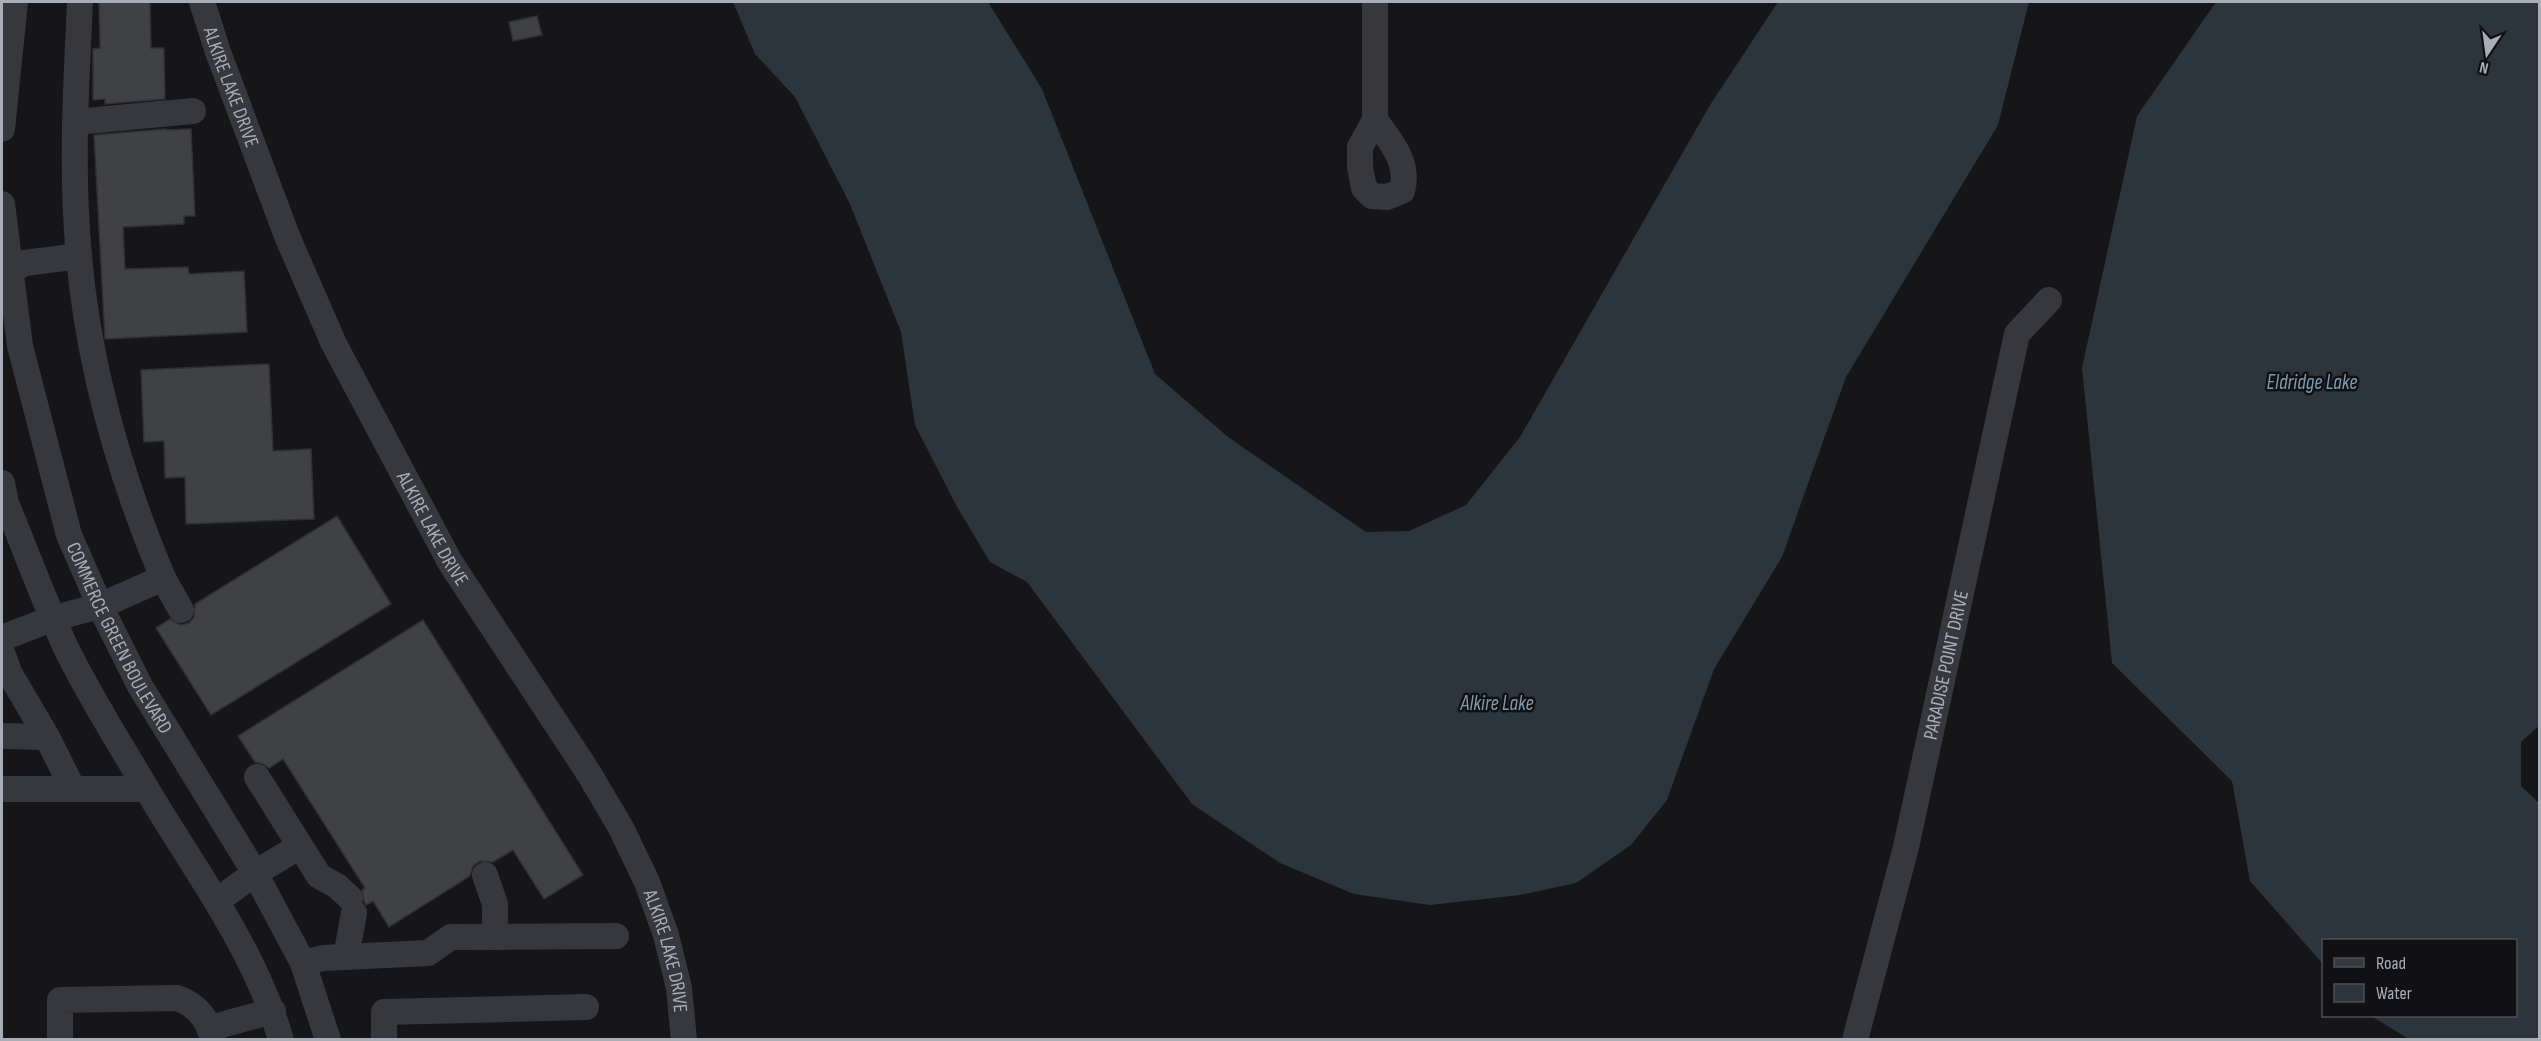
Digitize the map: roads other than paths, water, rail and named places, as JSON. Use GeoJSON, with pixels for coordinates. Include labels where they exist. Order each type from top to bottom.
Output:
{"type":"FeatureCollection","features":[{"type":"Feature","properties":{"kind":"street"},"geometry":{"type":"LineString","coordinates":[[2,129],[15,2]]}},
{"type":"Feature","properties":{"kind":"street"},"geometry":{"type":"LineString","coordinates":[[80,2],[75,122],[79,256],[88,326],[114,441],[137,517],[181,610]]}},
{"type":"Feature","properties":{"kind":"street","name":"ALKIRE LAKE DRIVE"},"geometry":{"type":"LineString","coordinates":[[202,2],[218,52],[287,236],[334,344],[450,562],[588,772],[621,828],[647,882],[666,935],[679,988],[684,1040]]}},
{"type":"Feature","properties":{"kind":"street"},"geometry":{"type":"LineString","coordinates":[[1374,120],[1376,2]]}},
{"type":"Feature","properties":{"kind":"street"},"geometry":{"type":"LineString","coordinates":[[75,122],[193,111]]}},
{"type":"Feature","properties":{"kind":"street","name":"COMMERCE GREEN BOULEVARD"},"geometry":{"type":"LineString","coordinates":[[2,204],[20,345],[69,535],[100,606],[140,686],[255,873],[303,963],[328,1040]]}},
{"type":"Feature","properties":{"kind":"street"},"geometry":{"type":"LineString","coordinates":[[9,263],[79,256]]}},
{"type":"Feature","properties":{"kind":"street","name":"PARADISE POINT DRIVE"},"geometry":{"type":"LineString","coordinates":[[1855,1040],[1906,847],[2017,334],[2049,300]]}},
{"type":"Feature","properties":{"kind":"street"},"geometry":{"type":"LineString","coordinates":[[2,483],[6,503],[69,653],[146,789],[217,901],[252,964],[273,1011],[281,1040]]}},
{"type":"Feature","properties":{"kind":"street"},"geometry":{"type":"LineString","coordinates":[[2,638],[54,618],[100,606],[164,578]]}},
{"type":"Feature","properties":{"kind":"street"},"geometry":{"type":"LineString","coordinates":[[4,668],[47,737],[73,789]]}},
{"type":"Feature","properties":{"kind":"street"},"geometry":{"type":"LineString","coordinates":[[2,736],[47,737]]}},
{"type":"Feature","properties":{"kind":"street"},"geometry":{"type":"LineString","coordinates":[[257,777],[319,876],[352,905],[346,957]]}},
{"type":"Feature","properties":{"kind":"street"},"geometry":{"type":"LineString","coordinates":[[2,789],[146,789]]}},
{"type":"Feature","properties":{"kind":"street"},"geometry":{"type":"LineString","coordinates":[[217,901],[255,873],[300,846]]}},
{"type":"Feature","properties":{"kind":"street"},"geometry":{"type":"LineString","coordinates":[[485,875],[495,904],[495,937]]}},
{"type":"Feature","properties":{"kind":"street"},"geometry":{"type":"LineString","coordinates":[[303,963],[322,958],[428,953],[451,937],[616,936]]}},
{"type":"Feature","properties":{"kind":"street"},"geometry":{"type":"LineString","coordinates":[[60,1040],[60,1000],[177,998],[188,1002],[199,1011],[212,1034],[273,1011]]}},
{"type":"Feature","properties":{"kind":"street"},"geometry":{"type":"LineString","coordinates":[[384,1040],[384,1012],[586,1007]]}},
{"type":"Feature","properties":{"kind":"water","name":"Alkire Lake"},"geometry":{"type":"Polygon","coordinates":[[[733,2],[988,2],[1042,89],[1155,374],[1228,437],[1366,532],[1409,531],[1466,505],[1520,437],[1710,105],[1778,2],[2029,2],[1998,125],[1846,377],[1782,557],[1714,669],[1667,800],[1631,845],[1576,883],[1520,895],[1430,905],[1354,894],[1280,863],[1192,804],[1027,582],[990,562],[956,505],[915,425],[901,332],[850,204],[795,97],[755,54],[733,2]]]}},
{"type":"Feature","properties":{"kind":"water","name":"Eldridge Lake"},"geometry":{"type":"Polygon","coordinates":[[[2216,2],[2539,2],[2540,725],[2521,742],[2521,786],[2539,803],[2539,1039],[2409,1039],[2373,1017],[2517,1017],[2517,939],[2322,939],[2322,963],[2250,881],[2232,781],[2112,663],[2082,368],[2137,116],[2216,2]]]}}]}
